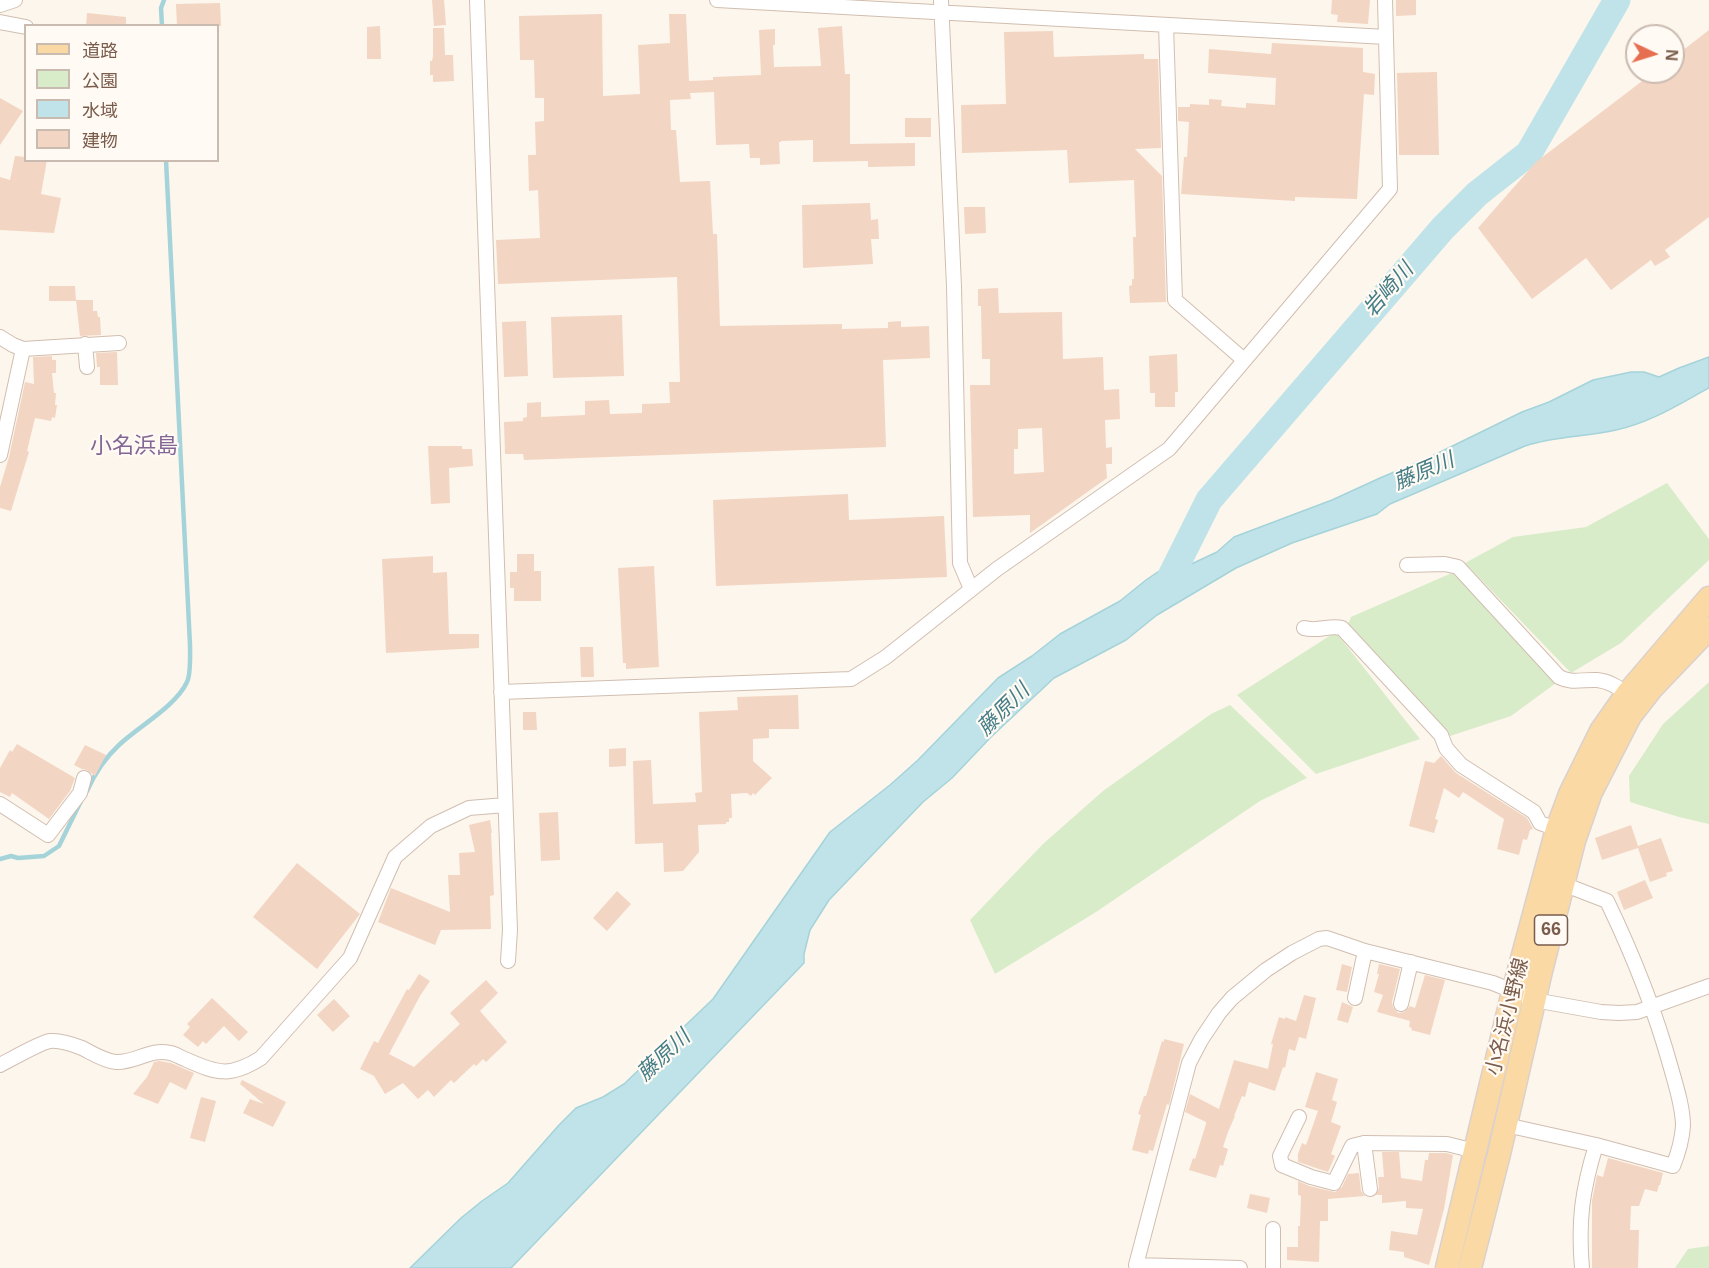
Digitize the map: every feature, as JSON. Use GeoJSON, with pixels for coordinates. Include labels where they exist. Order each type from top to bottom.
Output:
{"type":"FeatureCollection","features":[{"type":"Feature","properties":{"kind":"main road","name":"小名浜小野線"},"geometry":{"type":"LineString","coordinates":[[1448,1268],[1513,992],[1557,829],[1570,794],[1601,731],[1627,694],[1709,598]]}},
{"type":"Feature","properties":{"kind":"main road","name":"小名浜小野線"},"geometry":{"type":"LineString","coordinates":[[1470,1268],[1563,884],[1574,841],[1591,792],[1630,716],[1651,689],[1709,628]]}},
{"type":"Feature","properties":{"kind":"street"},"geometry":{"type":"LineString","coordinates":[[0,5],[15,0]]}},
{"type":"Feature","properties":{"kind":"street"},"geometry":{"type":"LineString","coordinates":[[477,0],[510,930],[508,962]]}},
{"type":"Feature","properties":{"kind":"street"},"geometry":{"type":"LineString","coordinates":[[717,0],[941,6],[1166,25],[1386,37]]}},
{"type":"Feature","properties":{"kind":"street"},"geometry":{"type":"LineString","coordinates":[[501,692],[851,679],[886,657],[997,569],[1169,449],[1390,189],[1385,0]]}},
{"type":"Feature","properties":{"kind":"street"},"geometry":{"type":"LineString","coordinates":[[941,6],[954,286],[960,563],[971,589]]}},
{"type":"Feature","properties":{"kind":"street"},"geometry":{"type":"LineString","coordinates":[[0,22],[24,27]]}},
{"type":"Feature","properties":{"kind":"street"},"geometry":{"type":"LineString","coordinates":[[1166,25],[1175,300],[1244,360]]}},
{"type":"Feature","properties":{"kind":"street"},"geometry":{"type":"LineString","coordinates":[[0,336],[23,349],[119,343]]}},
{"type":"Feature","properties":{"kind":"street"},"geometry":{"type":"LineString","coordinates":[[86,344],[87,367]]}},
{"type":"Feature","properties":{"kind":"street"},"geometry":{"type":"LineString","coordinates":[[0,454],[23,349]]}},
{"type":"Feature","properties":{"kind":"street"},"geometry":{"type":"LineString","coordinates":[[1407,565],[1445,564],[1458,567],[1559,677],[1574,682],[1600,680],[1627,694]]}},
{"type":"Feature","properties":{"kind":"street"},"geometry":{"type":"LineString","coordinates":[[1304,628],[1308,630],[1342,628],[1441,735],[1446,748],[1461,765],[1534,812],[1540,823],[1557,829]]}},
{"type":"Feature","properties":{"kind":"street"},"geometry":{"type":"LineString","coordinates":[[0,804],[48,835],[80,793],[84,778]]}},
{"type":"Feature","properties":{"kind":"street"},"geometry":{"type":"LineString","coordinates":[[0,1065],[49,1041],[71,1043],[116,1062],[155,1052],[164,1052],[173,1053],[211,1070],[233,1072],[246,1068],[261,1058],[350,958],[395,857],[431,826],[469,808],[505,805]]}},
{"type":"Feature","properties":{"kind":"street"},"geometry":{"type":"LineString","coordinates":[[1506,1125],[1596,1145],[1672,1166],[1677,1156],[1683,1126],[1678,1095],[1652,1007],[1623,935],[1607,901],[1563,884]]}},
{"type":"Feature","properties":{"kind":"street"},"geometry":{"type":"LineString","coordinates":[[1240,1268],[1136,1265],[1185,1072],[1201,1040],[1219,1012],[1232,998],[1266,970],[1292,953],[1319,939],[1327,938],[1365,951],[1492,983],[1534,1000],[1610,1013],[1637,1012],[1709,986]]}},
{"type":"Feature","properties":{"kind":"street"},"geometry":{"type":"LineString","coordinates":[[1354,998],[1365,951]]}},
{"type":"Feature","properties":{"kind":"street"},"geometry":{"type":"LineString","coordinates":[[1401,1004],[1411,962]]}},
{"type":"Feature","properties":{"kind":"street"},"geometry":{"type":"LineString","coordinates":[[1299,1117],[1280,1156],[1282,1165],[1311,1177],[1334,1183],[1352,1146],[1364,1143],[1447,1144],[1475,1151]]}},
{"type":"Feature","properties":{"kind":"street"},"geometry":{"type":"LineString","coordinates":[[1364,1143],[1370,1189]]}},
{"type":"Feature","properties":{"kind":"street"},"geometry":{"type":"LineString","coordinates":[[1582,1268],[1581,1206],[1596,1145]]}},
{"type":"Feature","properties":{"kind":"street"},"geometry":{"type":"LineString","coordinates":[[1273,1228],[1274,1268]]}},
{"type":"Feature","properties":{"kind":"green space"},"geometry":{"type":"Polygon","coordinates":[[[1667,483],[1709,539],[1709,560],[1621,643],[1571,673],[1465,563],[1513,537],[1586,527],[1667,483]]]}},
{"type":"Feature","properties":{"kind":"green space"},"geometry":{"type":"Polygon","coordinates":[[[1454,572],[1556,683],[1511,716],[1447,737],[1346,630],[1351,617],[1454,572]]]}},
{"type":"Feature","properties":{"kind":"green space"},"geometry":{"type":"Polygon","coordinates":[[[1331,635],[1338,635],[1420,739],[1316,774],[1237,695],[1331,635]]]}},
{"type":"Feature","properties":{"kind":"green space"},"geometry":{"type":"Polygon","coordinates":[[[1709,682],[1709,824],[1630,802],[1629,776],[1663,724],[1709,682]]]}},
{"type":"Feature","properties":{"kind":"green space"},"geometry":{"type":"Polygon","coordinates":[[[1230,705],[1307,778],[1260,801],[1096,912],[995,974],[970,920],[1043,844],[1103,791],[1211,714],[1230,705]]]}},
{"type":"Feature","properties":{"kind":"green space"},"geometry":{"type":"Polygon","coordinates":[[[1709,1246],[1709,1268],[1675,1268],[1688,1249],[1709,1246]]]}},
{"type":"Feature","properties":{"kind":"water","name":"藤原川"},"geometry":{"type":"Polygon","coordinates":[[[1709,357],[1709,388],[1664,412],[1629,427],[1525,446],[1390,504],[1377,514],[1292,543],[1236,568],[1157,615],[1126,640],[1054,678],[991,737],[952,778],[923,802],[829,900],[810,930],[804,963],[511,1268],[410,1268],[461,1218],[508,1183],[576,1108],[603,1097],[624,1084],[713,999],[830,832],[918,760],[998,678],[1060,634],[1120,601],[1162,569],[1185,567],[1217,552],[1234,537],[1332,500],[1593,380],[1631,372],[1644,372],[1659,377],[1709,357]]]}},
{"type":"Feature","properties":{"kind":"building"},"geometry":{"type":"Polygon","coordinates":[[[432,0],[444,0],[446,25],[434,26],[432,0]]]}},
{"type":"Feature","properties":{"kind":"building"},"geometry":{"type":"Polygon","coordinates":[[[1332,0],[1370,0],[1368,24],[1337,22],[1338,15],[1331,14],[1332,0]]]}},
{"type":"Feature","properties":{"kind":"building"},"geometry":{"type":"Polygon","coordinates":[[[1396,0],[1416,0],[1416,15],[1396,16],[1396,0]]]}},
{"type":"Feature","properties":{"kind":"building"},"geometry":{"type":"Polygon","coordinates":[[[220,3],[221,26],[219,24],[177,24],[176,4],[220,3]]]}},
{"type":"Feature","properties":{"kind":"building"},"geometry":{"type":"Polygon","coordinates":[[[87,13],[126,17],[126,24],[86,24],[87,13]]]}},
{"type":"Feature","properties":{"kind":"building"},"geometry":{"type":"Polygon","coordinates":[[[602,14],[603,96],[640,94],[638,45],[670,43],[669,14],[686,14],[689,81],[713,80],[713,77],[761,75],[759,30],[775,29],[774,67],[821,66],[818,28],[842,26],[845,74],[850,74],[850,144],[915,143],[915,166],[868,167],[868,161],[813,162],[813,140],[781,141],[779,142],[780,164],[760,165],[760,158],[750,158],[749,144],[716,145],[714,92],[690,93],[691,99],[670,100],[671,130],[676,130],[680,182],[710,181],[713,234],[717,234],[720,326],[842,324],[842,329],[888,328],[888,322],[901,321],[901,327],[929,326],[930,358],[883,360],[886,447],[524,460],[523,454],[505,454],[504,422],[523,421],[523,418],[527,417],[527,403],[541,402],[541,417],[585,415],[585,401],[609,400],[610,414],[642,413],[642,404],[670,403],[669,382],[680,382],[677,277],[498,284],[496,240],[540,238],[538,190],[529,191],[528,155],[536,155],[535,122],[544,121],[544,98],[535,98],[534,60],[520,60],[519,16],[602,14]]]}},
{"type":"Feature","properties":{"kind":"building"},"geometry":{"type":"Polygon","coordinates":[[[380,26],[381,59],[367,59],[367,27],[380,26]]]}},
{"type":"Feature","properties":{"kind":"building"},"geometry":{"type":"Polygon","coordinates":[[[433,28],[444,28],[445,55],[453,55],[454,81],[433,82],[433,75],[430,75],[433,28]]]}},
{"type":"Feature","properties":{"kind":"building"},"geometry":{"type":"Polygon","coordinates":[[[1709,30],[1709,217],[1665,250],[1670,257],[1655,266],[1651,260],[1611,290],[1586,258],[1532,299],[1478,228],[1536,162],[1638,84],[1685,84],[1685,49],[1709,30]]]}},
{"type":"Feature","properties":{"kind":"building"},"geometry":{"type":"Polygon","coordinates":[[[1053,31],[1054,57],[1144,54],[1144,59],[1158,59],[1161,148],[1135,149],[1162,176],[1166,302],[1130,303],[1129,286],[1132,285],[1132,279],[1134,279],[1133,237],[1136,237],[1134,180],[1069,183],[1067,150],[962,153],[961,105],[1006,104],[1004,32],[1053,31]]]}},
{"type":"Feature","properties":{"kind":"building"},"geometry":{"type":"Polygon","coordinates":[[[1272,43],[1363,48],[1363,72],[1375,74],[1374,95],[1364,94],[1357,199],[1295,197],[1295,201],[1181,194],[1184,157],[1187,157],[1189,122],[1178,121],[1178,107],[1190,107],[1190,104],[1209,105],[1209,99],[1222,100],[1221,106],[1246,108],[1246,103],[1275,105],[1276,78],[1208,73],[1209,49],[1271,54],[1272,43]]]}},
{"type":"Feature","properties":{"kind":"building"},"geometry":{"type":"Polygon","coordinates":[[[1437,72],[1439,155],[1399,155],[1397,73],[1437,72]]]}},
{"type":"Feature","properties":{"kind":"building"},"geometry":{"type":"Polygon","coordinates":[[[0,98],[23,111],[0,145],[0,98]]]}},
{"type":"Feature","properties":{"kind":"building"},"geometry":{"type":"Polygon","coordinates":[[[905,118],[931,118],[931,137],[905,137],[905,118]]]}},
{"type":"Feature","properties":{"kind":"building"},"geometry":{"type":"Polygon","coordinates":[[[15,156],[24,157],[24,162],[47,162],[41,194],[61,198],[54,233],[0,230],[0,177],[10,180],[15,156]]]}},
{"type":"Feature","properties":{"kind":"building"},"geometry":{"type":"Polygon","coordinates":[[[870,203],[871,220],[878,219],[879,239],[871,239],[873,264],[803,268],[802,205],[870,203]]]}},
{"type":"Feature","properties":{"kind":"building"},"geometry":{"type":"Polygon","coordinates":[[[964,207],[985,207],[986,233],[965,234],[964,207]]]}},
{"type":"Feature","properties":{"kind":"building"},"geometry":{"type":"Polygon","coordinates":[[[49,286],[75,286],[76,301],[49,301],[49,286]]]}},
{"type":"Feature","properties":{"kind":"building"},"geometry":{"type":"Polygon","coordinates":[[[998,288],[999,313],[1062,312],[1063,359],[1103,357],[1104,390],[1119,389],[1120,419],[1105,420],[1106,448],[1112,447],[1112,464],[1106,464],[1107,478],[1030,533],[1030,515],[973,517],[970,385],[990,385],[990,359],[982,359],[981,306],[978,306],[978,289],[998,288]],[[1042,428],[1018,429],[1018,449],[1014,449],[1014,474],[1044,472],[1042,428]]]}},
{"type":"Feature","properties":{"kind":"building"},"geometry":{"type":"Polygon","coordinates":[[[76,300],[93,300],[93,311],[97,311],[100,317],[101,335],[80,336],[76,300]]]}},
{"type":"Feature","properties":{"kind":"building"},"geometry":{"type":"Polygon","coordinates":[[[622,315],[624,376],[553,378],[551,317],[622,315]]]}},
{"type":"Feature","properties":{"kind":"building"},"geometry":{"type":"Polygon","coordinates":[[[526,321],[528,376],[504,377],[502,322],[526,321]]]}},
{"type":"Feature","properties":{"kind":"building"},"geometry":{"type":"Polygon","coordinates":[[[117,352],[118,385],[100,385],[100,367],[97,367],[96,353],[117,352]]]}},
{"type":"Feature","properties":{"kind":"building"},"geometry":{"type":"Polygon","coordinates":[[[1177,354],[1178,392],[1175,392],[1175,407],[1155,407],[1155,393],[1150,393],[1149,356],[1177,354]]]}},
{"type":"Feature","properties":{"kind":"building"},"geometry":{"type":"Polygon","coordinates":[[[52,356],[52,360],[56,360],[56,373],[52,373],[54,393],[56,393],[55,405],[57,405],[55,418],[52,417],[51,421],[35,418],[27,451],[29,452],[11,511],[0,508],[0,487],[9,457],[25,382],[34,384],[33,357],[52,356]]]}},
{"type":"Feature","properties":{"kind":"building"},"geometry":{"type":"Polygon","coordinates":[[[428,446],[462,446],[462,449],[472,449],[473,466],[449,468],[450,503],[431,504],[428,446]]]}},
{"type":"Feature","properties":{"kind":"building"},"geometry":{"type":"Polygon","coordinates":[[[848,494],[849,520],[944,516],[947,577],[716,586],[713,500],[848,494]]]}},
{"type":"Feature","properties":{"kind":"building"},"geometry":{"type":"Polygon","coordinates":[[[517,554],[534,554],[534,571],[541,571],[541,601],[514,601],[514,588],[510,588],[510,572],[517,572],[517,554]]]}},
{"type":"Feature","properties":{"kind":"building"},"geometry":{"type":"Polygon","coordinates":[[[433,556],[433,573],[447,572],[449,634],[479,634],[479,648],[386,653],[382,559],[433,556]]]}},
{"type":"Feature","properties":{"kind":"building"},"geometry":{"type":"Polygon","coordinates":[[[654,566],[659,667],[626,669],[626,663],[623,663],[618,568],[654,566]]]}},
{"type":"Feature","properties":{"kind":"building"},"geometry":{"type":"Polygon","coordinates":[[[580,647],[593,647],[594,677],[581,677],[580,647]]]}},
{"type":"Feature","properties":{"kind":"building"},"geometry":{"type":"Polygon","coordinates":[[[798,695],[799,729],[769,729],[769,738],[753,739],[753,761],[772,778],[755,795],[753,793],[751,796],[747,793],[731,794],[732,818],[729,818],[729,822],[698,825],[699,852],[683,871],[664,872],[663,843],[635,844],[633,761],[651,760],[653,804],[696,802],[695,793],[702,792],[699,712],[738,710],[737,697],[798,695]]]}},
{"type":"Feature","properties":{"kind":"building"},"geometry":{"type":"Polygon","coordinates":[[[523,712],[536,712],[537,730],[523,730],[523,712]]]}},
{"type":"Feature","properties":{"kind":"building"},"geometry":{"type":"Polygon","coordinates":[[[17,744],[75,778],[70,791],[49,819],[12,793],[10,797],[0,792],[0,768],[10,750],[12,752],[17,744]]]}},
{"type":"Feature","properties":{"kind":"building"},"geometry":{"type":"Polygon","coordinates":[[[85,745],[106,755],[95,776],[74,765],[85,745]]]}},
{"type":"Feature","properties":{"kind":"building"},"geometry":{"type":"Polygon","coordinates":[[[626,748],[626,766],[609,767],[609,749],[626,748]]]}},
{"type":"Feature","properties":{"kind":"building"},"geometry":{"type":"Polygon","coordinates":[[[1441,756],[1456,773],[1527,818],[1533,829],[1530,830],[1527,840],[1523,839],[1519,855],[1497,849],[1504,819],[1463,792],[1459,798],[1444,788],[1435,819],[1438,820],[1434,833],[1409,826],[1425,761],[1434,763],[1441,756]]]}},
{"type":"Feature","properties":{"kind":"building"},"geometry":{"type":"Polygon","coordinates":[[[558,812],[560,860],[541,861],[539,813],[558,812]]]}},
{"type":"Feature","properties":{"kind":"building"},"geometry":{"type":"Polygon","coordinates":[[[490,820],[494,895],[490,896],[491,929],[441,930],[435,945],[378,922],[391,888],[450,912],[448,875],[460,875],[459,853],[475,852],[469,825],[490,820]]]}},
{"type":"Feature","properties":{"kind":"building"},"geometry":{"type":"Polygon","coordinates":[[[1631,825],[1638,846],[1661,838],[1673,871],[1666,873],[1667,876],[1650,882],[1638,848],[1602,860],[1595,838],[1631,825]]]}},
{"type":"Feature","properties":{"kind":"building"},"geometry":{"type":"Polygon","coordinates":[[[297,863],[360,914],[317,969],[253,917],[297,863]]]}},
{"type":"Feature","properties":{"kind":"building"},"geometry":{"type":"Polygon","coordinates":[[[1645,880],[1653,898],[1624,910],[1617,892],[1645,880]]]}},
{"type":"Feature","properties":{"kind":"building"},"geometry":{"type":"Polygon","coordinates":[[[617,891],[631,904],[607,931],[593,918],[617,891]]]}},
{"type":"Feature","properties":{"kind":"building"},"geometry":{"type":"Polygon","coordinates":[[[1342,964],[1352,967],[1347,992],[1336,990],[1342,964]]]}},
{"type":"Feature","properties":{"kind":"building"},"geometry":{"type":"Polygon","coordinates":[[[1379,964],[1400,969],[1392,1002],[1398,1013],[1404,1012],[1410,1006],[1415,1008],[1425,975],[1445,980],[1430,1035],[1411,1030],[1410,1021],[1377,1012],[1383,995],[1374,992],[1379,964]]]}},
{"type":"Feature","properties":{"kind":"building"},"geometry":{"type":"Polygon","coordinates":[[[419,974],[430,981],[389,1054],[414,1067],[460,1024],[450,1013],[486,980],[498,993],[480,1011],[507,1042],[486,1062],[483,1059],[476,1066],[474,1064],[454,1083],[451,1080],[434,1097],[428,1090],[418,1099],[403,1083],[385,1094],[374,1076],[360,1069],[374,1041],[378,1043],[407,989],[409,990],[419,974]]]}},
{"type":"Feature","properties":{"kind":"building"},"geometry":{"type":"Polygon","coordinates":[[[1304,995],[1316,998],[1306,1039],[1299,1037],[1295,1051],[1289,1049],[1285,1068],[1283,1067],[1275,1091],[1249,1082],[1245,1097],[1242,1096],[1228,1132],[1223,1147],[1228,1149],[1223,1166],[1220,1165],[1216,1178],[1189,1170],[1193,1158],[1195,1159],[1206,1124],[1185,1112],[1190,1094],[1219,1109],[1234,1060],[1268,1069],[1273,1044],[1271,1044],[1279,1017],[1296,1021],[1304,995]]]}},
{"type":"Feature","properties":{"kind":"building"},"geometry":{"type":"Polygon","coordinates":[[[212,998],[248,1032],[239,1041],[224,1026],[206,1044],[203,1041],[198,1047],[183,1035],[190,1027],[187,1024],[212,998]]]}},
{"type":"Feature","properties":{"kind":"building"},"geometry":{"type":"Polygon","coordinates":[[[334,999],[350,1016],[333,1032],[317,1015],[334,999]]]}},
{"type":"Feature","properties":{"kind":"building"},"geometry":{"type":"Polygon","coordinates":[[[1342,1002],[1353,1007],[1348,1023],[1337,1020],[1342,1002]]]}},
{"type":"Feature","properties":{"kind":"building"},"geometry":{"type":"Polygon","coordinates":[[[1164,1039],[1184,1044],[1169,1105],[1167,1104],[1153,1151],[1149,1150],[1148,1154],[1132,1150],[1141,1115],[1138,1114],[1164,1039]]]}},
{"type":"Feature","properties":{"kind":"building"},"geometry":{"type":"Polygon","coordinates":[[[160,1061],[194,1073],[186,1090],[170,1082],[158,1104],[133,1094],[147,1077],[154,1062],[160,1061]]]}},
{"type":"Feature","properties":{"kind":"building"},"geometry":{"type":"Polygon","coordinates":[[[1316,1072],[1338,1079],[1332,1100],[1337,1102],[1331,1122],[1341,1126],[1331,1154],[1335,1156],[1328,1172],[1298,1162],[1302,1143],[1306,1145],[1318,1111],[1305,1107],[1316,1072]]]}},
{"type":"Feature","properties":{"kind":"building"},"geometry":{"type":"Polygon","coordinates":[[[242,1080],[286,1102],[273,1127],[243,1113],[250,1099],[264,1104],[240,1084],[242,1080]]]}},
{"type":"Feature","properties":{"kind":"building"},"geometry":{"type":"Polygon","coordinates":[[[201,1097],[216,1101],[205,1142],[190,1138],[201,1097]]]}},
{"type":"Feature","properties":{"kind":"building"},"geometry":{"type":"Polygon","coordinates":[[[1382,1152],[1399,1152],[1401,1178],[1422,1181],[1425,1160],[1428,1160],[1429,1153],[1453,1155],[1444,1209],[1429,1265],[1404,1257],[1404,1252],[1389,1250],[1391,1231],[1417,1235],[1423,1209],[1406,1208],[1406,1201],[1382,1203],[1382,1195],[1376,1195],[1379,1188],[1378,1177],[1384,1177],[1382,1152]]]}},
{"type":"Feature","properties":{"kind":"building"},"geometry":{"type":"Polygon","coordinates":[[[1608,1158],[1663,1173],[1657,1192],[1645,1189],[1639,1206],[1631,1206],[1630,1230],[1639,1230],[1638,1268],[1592,1268],[1592,1201],[1597,1175],[1603,1177],[1608,1158]]]}},
{"type":"Feature","properties":{"kind":"building"},"geometry":{"type":"Polygon","coordinates":[[[1359,1173],[1361,1191],[1365,1196],[1328,1199],[1328,1221],[1320,1221],[1319,1262],[1287,1260],[1287,1247],[1298,1247],[1301,1196],[1298,1195],[1298,1181],[1335,1192],[1342,1187],[1348,1174],[1359,1173]]]}},
{"type":"Feature","properties":{"kind":"building"},"geometry":{"type":"Polygon","coordinates":[[[1250,1194],[1270,1198],[1267,1213],[1247,1208],[1250,1194]]]}},
{"type":"Feature","properties":{"kind":"waterway"},"geometry":{"type":"LineString","coordinates":[[162,24],[161,8],[164,0]]}},
{"type":"Feature","properties":{"kind":"waterway","name":"岩崎川"},"geometry":{"type":"LineString","coordinates":[[1166,586],[1209,500],[1443,228],[1477,194],[1529,153],[1617,0]]}},
{"type":"Feature","properties":{"kind":"waterway"},"geometry":{"type":"LineString","coordinates":[[87,791],[110,755],[182,691],[189,674],[190,645],[166,162]]}},
{"type":"Feature","properties":{"kind":"waterway"},"geometry":{"type":"LineString","coordinates":[[0,859],[11,856],[18,858],[44,856],[59,846],[81,801]]}},
{"type":"Feature","properties":{"kind":"district","name":"小名浜島"},"geometry":{"type":"Point","coordinates":[134,447]}}]}
